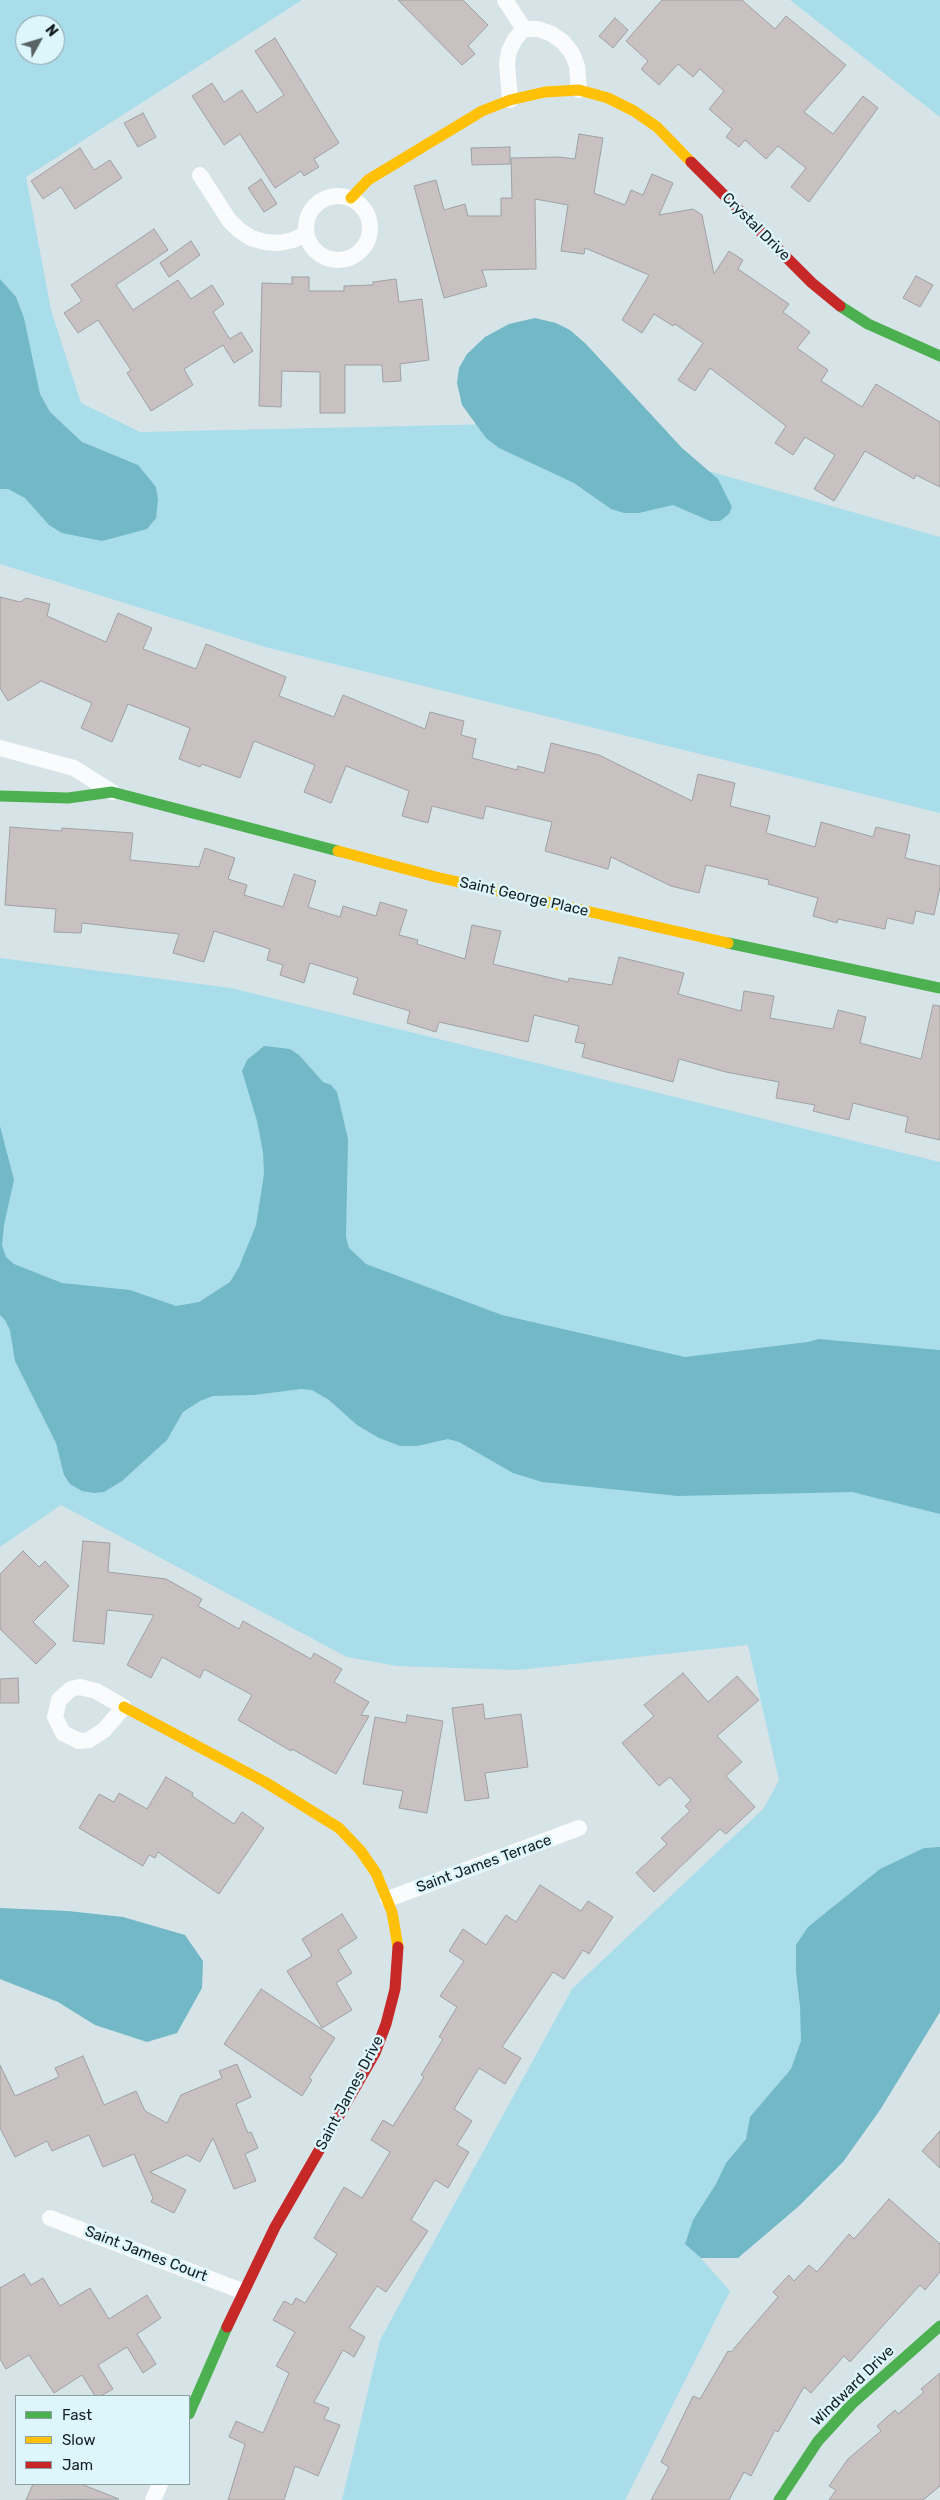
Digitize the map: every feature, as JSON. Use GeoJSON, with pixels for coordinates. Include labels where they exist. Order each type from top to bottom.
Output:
{"type":"FeatureCollection","features":[{"type":"Feature","properties":{"kind":"street"},"geometry":{"type":"LineString","coordinates":[[505,0],[524,29]]}},
{"type":"Feature","properties":{"kind":"street"},"geometry":{"type":"LineString","coordinates":[[510,100],[507,63],[509,51],[515,39],[524,29],[538,29],[552,34],[563,42],[572,53],[577,66],[579,90]]}},
{"type":"Feature","properties":{"kind":"street","name":"Crystal Drive"},"geometry":{"type":"LineString","coordinates":[[351,198],[368,180],[482,111],[510,100],[544,92],[579,90],[608,98],[634,111],[657,127],[812,283],[842,308],[876,328],[940,356]]}},
{"type":"Feature","properties":{"kind":"street"},"geometry":{"type":"LineString","coordinates":[[200,175],[229,220],[251,238],[279,243],[293,240],[306,234]]}},
{"type":"Feature","properties":{"kind":"street"},"geometry":{"type":"LineString","coordinates":[[332,196],[351,198],[367,214],[370,224],[365,246],[358,254],[348,259],[326,258],[309,244],[306,234],[305,224],[314,206],[332,196]]}},
{"type":"Feature","properties":{"kind":"street","name":"Saint George Place"},"geometry":{"type":"LineString","coordinates":[[0,748],[74,768],[112,792],[464,883],[744,947],[940,988]]}},
{"type":"Feature","properties":{"kind":"street","name":"Saint George Place"},"geometry":{"type":"LineString","coordinates":[[0,796],[68,798],[112,792]]}},
{"type":"Feature","properties":{"kind":"street","name":"Saint James Drive"},"geometry":{"type":"LineString","coordinates":[[124,1707],[265,1782],[339,1828],[360,1850],[376,1873],[388,1899],[398,1941],[395,1989],[386,2024],[375,2053],[275,2227],[242,2291],[190,2412]]}},
{"type":"Feature","properties":{"kind":"street","name":"Saint James Terrace"},"geometry":{"type":"LineString","coordinates":[[388,1899],[579,1828]]}},
{"type":"Feature","properties":{"kind":"street","name":"Saint James Court"},"geometry":{"type":"LineString","coordinates":[[50,2218],[242,2291]]}},
{"type":"Feature","properties":{"kind":"street","name":"Windward Drive"},"geometry":{"type":"LineString","coordinates":[[779,2500],[813,2447],[852,2404],[940,2326]]}},
{"type":"Feature","properties":{"kind":"street"},"geometry":{"type":"LineString","coordinates":[[153,2500],[160,2485]]}},
{"type":"Feature","properties":{"kind":"shaded area"},"geometry":{"type":"Polygon","coordinates":[[[0,0],[302,0],[26,177],[51,310],[81,403],[140,432],[540,423],[940,537],[940,813],[265,647],[0,564],[0,0]]]}},
{"type":"Feature","properties":{"kind":"shaded area"},"geometry":{"type":"Polygon","coordinates":[[[790,0],[940,0],[940,117],[790,0]]]}},
{"type":"Feature","properties":{"kind":"shaded area"},"geometry":{"type":"Polygon","coordinates":[[[0,279],[16,297],[24,318],[40,394],[50,412],[82,442],[138,465],[156,487],[158,500],[156,518],[147,529],[102,541],[62,533],[49,525],[25,498],[8,489],[0,489],[0,279]]]}},
{"type":"Feature","properties":{"kind":"shaded area"},"geometry":{"type":"Polygon","coordinates":[[[535,318],[556,323],[570,330],[586,344],[682,448],[718,479],[732,507],[729,514],[720,521],[710,521],[673,505],[639,513],[624,513],[611,509],[574,483],[499,448],[486,438],[462,405],[457,383],[459,368],[467,354],[485,337],[509,324],[535,318]]]}},
{"type":"Feature","properties":{"kind":"shaded area"},"geometry":{"type":"Polygon","coordinates":[[[0,958],[231,988],[940,1162],[940,1851],[699,2256],[730,2291],[625,2500],[342,2500],[380,2340],[572,1989],[764,1808],[779,1780],[748,1645],[518,1670],[397,1666],[347,1657],[61,1505],[0,1547],[0,958]]]}},
{"type":"Feature","properties":{"kind":"shaded area"},"geometry":{"type":"Polygon","coordinates":[[[264,1046],[290,1049],[299,1055],[323,1082],[331,1085],[337,1092],[348,1139],[346,1237],[349,1248],[366,1264],[502,1315],[685,1357],[808,1342],[819,1339],[940,1350],[940,1514],[852,1492],[678,1496],[542,1482],[513,1473],[459,1442],[448,1439],[417,1446],[400,1446],[379,1438],[357,1425],[329,1400],[312,1390],[301,1389],[254,1395],[213,1396],[200,1401],[183,1412],[167,1440],[122,1481],[104,1492],[94,1493],[82,1491],[70,1484],[64,1475],[56,1443],[15,1361],[10,1330],[0,1315],[0,1126],[14,1180],[4,1225],[2,1245],[6,1257],[14,1264],[62,1283],[130,1290],[176,1306],[199,1302],[230,1282],[239,1267],[256,1225],[264,1174],[263,1152],[257,1121],[242,1071],[247,1060],[264,1046]]]}},
{"type":"Feature","properties":{"kind":"shaded area"},"geometry":{"type":"Polygon","coordinates":[[[940,1847],[940,2012],[880,2110],[843,2162],[799,2206],[738,2258],[701,2258],[685,2244],[693,2220],[716,2184],[726,2163],[746,2139],[750,2117],[791,2069],[801,2041],[796,1945],[808,1927],[880,1869],[924,1848],[940,1847]]]}},
{"type":"Feature","properties":{"kind":"shaded area"},"geometry":{"type":"Polygon","coordinates":[[[0,1908],[68,1911],[123,1917],[185,1935],[203,1961],[202,1988],[177,2033],[147,2042],[95,2025],[58,2002],[0,1979],[0,1908]]]}},
{"type":"Feature","properties":{"kind":"building"},"geometry":{"type":"Polygon","coordinates":[[[398,0],[463,0],[488,25],[468,46],[475,54],[462,65],[398,0]]]}},
{"type":"Feature","properties":{"kind":"building"},"geometry":{"type":"Polygon","coordinates":[[[662,0],[742,0],[775,29],[786,16],[846,65],[804,112],[833,134],[863,96],[878,108],[809,202],[791,187],[806,168],[778,146],[766,159],[745,140],[739,147],[726,137],[732,129],[709,109],[724,91],[700,69],[693,77],[678,64],[659,85],[641,69],[648,61],[626,41],[662,0]]]}},
{"type":"Feature","properties":{"kind":"building"},"geometry":{"type":"Polygon","coordinates":[[[615,18],[628,30],[613,48],[599,36],[615,18]]]}},
{"type":"Feature","properties":{"kind":"building"},"geometry":{"type":"Polygon","coordinates":[[[275,38],[339,143],[314,159],[319,167],[304,176],[301,171],[275,188],[240,134],[224,145],[192,96],[212,83],[224,102],[242,90],[257,113],[284,95],[255,51],[275,38]]]}},
{"type":"Feature","properties":{"kind":"building"},"geometry":{"type":"Polygon","coordinates":[[[143,113],[156,137],[138,147],[124,123],[143,113]]]}},
{"type":"Feature","properties":{"kind":"building"},"geometry":{"type":"Polygon","coordinates":[[[579,134],[603,138],[594,193],[625,205],[631,190],[643,195],[652,174],[673,183],[659,215],[693,209],[702,215],[714,274],[729,251],[743,260],[738,269],[789,304],[783,312],[810,332],[797,348],[828,370],[821,381],[862,407],[876,384],[940,422],[940,487],[916,475],[914,479],[865,451],[834,501],[814,489],[835,455],[805,437],[793,455],[775,443],[786,426],[710,368],[695,391],[678,380],[703,343],[675,324],[673,326],[654,314],[642,333],[622,320],[649,275],[585,248],[584,254],[561,251],[568,205],[535,199],[536,269],[482,270],[487,286],[444,298],[414,186],[436,180],[444,210],[465,204],[468,216],[501,216],[501,198],[512,198],[511,158],[559,157],[575,159],[579,134]]]}},
{"type":"Feature","properties":{"kind":"building"},"geometry":{"type":"Polygon","coordinates":[[[510,147],[510,164],[472,165],[471,148],[510,147]]]}},
{"type":"Feature","properties":{"kind":"building"},"geometry":{"type":"Polygon","coordinates":[[[80,148],[94,170],[110,160],[122,178],[75,209],[61,187],[43,199],[31,181],[80,148]]]}},
{"type":"Feature","properties":{"kind":"building"},"geometry":{"type":"Polygon","coordinates":[[[261,179],[277,204],[264,212],[248,188],[261,179]]]}},
{"type":"Feature","properties":{"kind":"building"},"geometry":{"type":"Polygon","coordinates":[[[154,229],[168,250],[116,285],[133,310],[178,280],[191,299],[212,285],[224,304],[213,312],[230,339],[241,332],[253,351],[234,363],[223,345],[184,369],[193,385],[151,411],[127,373],[131,370],[98,320],[78,333],[64,313],[82,301],[71,285],[154,229]]]}},
{"type":"Feature","properties":{"kind":"building"},"geometry":{"type":"Polygon","coordinates":[[[191,241],[200,255],[169,277],[160,263],[191,241]]]}},
{"type":"Feature","properties":{"kind":"building"},"geometry":{"type":"Polygon","coordinates":[[[916,276],[933,285],[920,307],[903,298],[916,276]]]}},
{"type":"Feature","properties":{"kind":"building"},"geometry":{"type":"Polygon","coordinates":[[[292,277],[309,277],[309,291],[344,291],[344,286],[373,285],[373,282],[396,279],[399,302],[422,299],[429,360],[400,364],[401,381],[383,382],[382,365],[345,365],[345,413],[320,413],[320,372],[282,371],[281,407],[259,406],[262,283],[292,284],[292,277]]]}},
{"type":"Feature","properties":{"kind":"building"},"geometry":{"type":"Polygon","coordinates":[[[0,597],[20,602],[26,598],[50,604],[47,616],[106,642],[118,613],[152,628],[143,649],[196,669],[206,644],[286,677],[279,696],[334,717],[343,695],[425,729],[430,712],[464,721],[461,735],[476,739],[472,758],[517,770],[518,766],[544,773],[551,743],[599,755],[692,801],[698,774],[735,783],[730,806],[770,816],[766,833],[815,847],[821,822],[873,837],[876,827],[910,835],[905,858],[940,866],[940,887],[934,915],[916,911],[913,924],[887,918],[885,929],[838,919],[837,923],[813,916],[818,898],[768,884],[769,880],[706,865],[699,893],[671,886],[611,857],[608,869],[545,851],[552,822],[486,806],[483,819],[432,806],[428,823],[402,816],[409,791],[346,766],[331,803],[304,792],[315,765],[254,741],[240,778],[202,764],[200,767],[179,759],[190,728],[128,704],[112,742],[81,728],[92,703],[41,681],[8,701],[0,688],[0,597]]]}},
{"type":"Feature","properties":{"kind":"building"},"geometry":{"type":"Polygon","coordinates":[[[10,827],[62,831],[62,828],[133,833],[130,860],[199,867],[205,848],[235,858],[228,879],[247,885],[244,895],[283,907],[294,874],[316,881],[308,907],[340,917],[343,906],[376,916],[380,902],[407,910],[399,935],[418,940],[417,944],[465,959],[472,925],[501,931],[493,964],[568,982],[569,978],[612,985],[619,957],[684,973],[678,994],[741,1011],[744,991],[774,996],[770,1018],[833,1029],[838,1010],[866,1017],[860,1043],[921,1059],[933,1005],[940,1006],[940,1140],[905,1132],[908,1117],[853,1103],[849,1120],[813,1111],[815,1105],[776,1098],[779,1082],[726,1072],[679,1059],[673,1082],[582,1057],[585,1044],[575,1042],[579,1026],[534,1015],[528,1042],[439,1022],[436,1032],[407,1023],[410,1011],[353,994],[358,978],[310,963],[304,983],[280,975],[283,965],[267,960],[270,949],[214,931],[204,962],[173,953],[179,934],[82,923],[81,933],[54,932],[56,909],[5,905],[10,827]]]}},
{"type":"Feature","properties":{"kind":"building"},"geometry":{"type":"Polygon","coordinates":[[[83,1541],[110,1543],[108,1572],[166,1579],[202,1599],[198,1606],[239,1629],[243,1621],[311,1659],[314,1653],[342,1669],[334,1682],[369,1702],[361,1715],[369,1716],[336,1774],[292,1749],[291,1751],[238,1720],[252,1695],[204,1669],[200,1678],[162,1657],[151,1678],[127,1665],[154,1615],[107,1610],[104,1644],[73,1641],[83,1541]]]}},
{"type":"Feature","properties":{"kind":"building"},"geometry":{"type":"Polygon","coordinates":[[[23,1551],[39,1567],[45,1561],[69,1586],[33,1622],[56,1644],[36,1664],[0,1629],[0,1574],[23,1551]]]}},
{"type":"Feature","properties":{"kind":"building"},"geometry":{"type":"Polygon","coordinates":[[[683,1673],[708,1702],[737,1676],[759,1700],[717,1736],[742,1762],[726,1776],[755,1807],[726,1834],[720,1829],[654,1892],[636,1873],[667,1844],[661,1838],[690,1811],[685,1806],[691,1800],[670,1777],[659,1786],[622,1743],[654,1716],[644,1705],[683,1673]]]}},
{"type":"Feature","properties":{"kind":"building"},"geometry":{"type":"Polygon","coordinates":[[[18,1678],[19,1703],[0,1703],[0,1679],[18,1678]]]}},
{"type":"Feature","properties":{"kind":"building"},"geometry":{"type":"Polygon","coordinates":[[[483,1704],[485,1719],[521,1714],[528,1767],[485,1773],[489,1798],[465,1801],[452,1708],[483,1704]]]}},
{"type":"Feature","properties":{"kind":"building"},"geometry":{"type":"Polygon","coordinates":[[[407,1715],[443,1721],[427,1813],[399,1808],[403,1791],[363,1784],[375,1717],[406,1723],[407,1715]]]}},
{"type":"Feature","properties":{"kind":"building"},"geometry":{"type":"Polygon","coordinates":[[[166,1777],[193,1793],[192,1796],[234,1824],[242,1812],[264,1828],[219,1894],[158,1852],[155,1858],[149,1855],[143,1866],[79,1828],[99,1794],[114,1802],[119,1793],[147,1809],[166,1777]]]}},
{"type":"Feature","properties":{"kind":"building"},"geometry":{"type":"Polygon","coordinates":[[[540,1885],[581,1911],[588,1901],[613,1917],[589,1954],[583,1950],[564,1979],[553,1972],[502,2047],[521,2058],[505,2084],[479,2068],[454,2109],[472,2121],[457,2145],[469,2152],[448,2188],[435,2180],[411,2220],[428,2231],[386,2292],[377,2286],[349,2328],[365,2337],[354,2357],[343,2350],[314,2402],[329,2408],[324,2419],[340,2425],[318,2476],[295,2466],[284,2500],[228,2500],[245,2444],[229,2437],[236,2421],[263,2433],[289,2373],[276,2366],[295,2332],[273,2320],[284,2301],[292,2305],[296,2298],[305,2303],[337,2254],[314,2238],[344,2187],[362,2198],[390,2152],[371,2140],[383,2120],[393,2126],[424,2077],[421,2075],[443,2039],[439,2037],[457,2007],[440,1996],[464,1961],[449,1951],[463,1929],[486,1945],[506,1915],[516,1922],[540,1885]]]}},
{"type":"Feature","properties":{"kind":"building"},"geometry":{"type":"Polygon","coordinates":[[[342,1914],[357,1938],[338,1950],[352,1973],[336,1983],[352,2010],[322,2028],[287,1971],[312,1956],[302,1939],[342,1914]]]}},
{"type":"Feature","properties":{"kind":"building"},"geometry":{"type":"Polygon","coordinates":[[[261,1989],[335,2038],[309,2078],[312,2080],[302,2096],[224,2044],[261,1989]]]}},
{"type":"Feature","properties":{"kind":"building"},"geometry":{"type":"Polygon","coordinates":[[[83,2056],[104,2105],[136,2091],[145,2111],[167,2123],[181,2095],[222,2078],[219,2071],[237,2064],[251,2097],[236,2104],[248,2133],[251,2132],[258,2148],[245,2154],[256,2181],[234,2189],[213,2138],[200,2162],[187,2155],[150,2172],[186,2190],[174,2213],[151,2202],[153,2198],[134,2154],[103,2167],[89,2135],[52,2151],[47,2141],[15,2157],[0,2128],[0,2065],[15,2096],[59,2077],[55,2068],[83,2056]]]}},
{"type":"Feature","properties":{"kind":"building"},"geometry":{"type":"Polygon","coordinates":[[[940,2131],[940,2168],[922,2151],[940,2131]]]}},
{"type":"Feature","properties":{"kind":"building"},"geometry":{"type":"Polygon","coordinates":[[[889,2199],[940,2244],[940,2272],[925,2290],[920,2285],[850,2362],[844,2356],[811,2393],[804,2387],[778,2432],[775,2430],[751,2476],[744,2472],[729,2500],[651,2500],[669,2467],[661,2462],[693,2396],[700,2399],[728,2351],[731,2352],[778,2297],[773,2292],[789,2275],[794,2281],[809,2265],[817,2272],[849,2234],[854,2239],[889,2199]]]}},
{"type":"Feature","properties":{"kind":"building"},"geometry":{"type":"Polygon","coordinates":[[[24,2274],[31,2285],[43,2278],[60,2306],[90,2288],[109,2319],[147,2295],[161,2318],[137,2334],[156,2364],[143,2373],[127,2347],[98,2365],[113,2389],[103,2395],[94,2395],[82,2375],[54,2393],[29,2355],[6,2369],[0,2359],[0,2288],[24,2274]]]}},
{"type":"Feature","properties":{"kind":"building"},"geometry":{"type":"Polygon","coordinates":[[[940,2373],[940,2486],[923,2500],[829,2500],[836,2490],[829,2486],[848,2459],[881,2431],[877,2426],[895,2410],[898,2414],[924,2392],[921,2389],[940,2373]]]}},
{"type":"Feature","properties":{"kind":"building"},"geometry":{"type":"Polygon","coordinates":[[[33,2485],[84,2485],[119,2499],[26,2500],[33,2485]]]}},
{"type":"Feature","properties":{"kind":"traffic: fast"},"geometry":{"type":"LineString","coordinates":[[840,306],[868,324],[940,356]]}},
{"type":"Feature","properties":{"kind":"traffic: fast"},"geometry":{"type":"LineString","coordinates":[[0,796],[68,798],[112,792],[338,851]]}},
{"type":"Feature","properties":{"kind":"traffic: fast"},"geometry":{"type":"LineString","coordinates":[[728,943],[940,988]]}},
{"type":"Feature","properties":{"kind":"traffic: fast"},"geometry":{"type":"LineString","coordinates":[[779,2500],[818,2441],[852,2404],[940,2326]]}},
{"type":"Feature","properties":{"kind":"traffic: fast"},"geometry":{"type":"LineString","coordinates":[[190,2412],[227,2327]]}},
{"type":"Feature","properties":{"kind":"traffic: slow"},"geometry":{"type":"LineString","coordinates":[[351,198],[368,180],[482,111],[510,100],[545,92],[579,90],[608,98],[634,111],[657,127],[691,162]]}},
{"type":"Feature","properties":{"kind":"traffic: slow"},"geometry":{"type":"LineString","coordinates":[[338,851],[436,877],[728,943]]}},
{"type":"Feature","properties":{"kind":"traffic: slow"},"geometry":{"type":"LineString","coordinates":[[124,1707],[265,1782],[339,1828],[360,1850],[376,1873],[392,1912],[398,1947]]}},
{"type":"Feature","properties":{"kind":"traffic: jam"},"geometry":{"type":"LineString","coordinates":[[691,162],[812,283],[840,306]]}},
{"type":"Feature","properties":{"kind":"traffic: jam"},"geometry":{"type":"LineString","coordinates":[[227,2327],[275,2227],[375,2053],[386,2024],[395,1989],[398,1947]]}}]}
